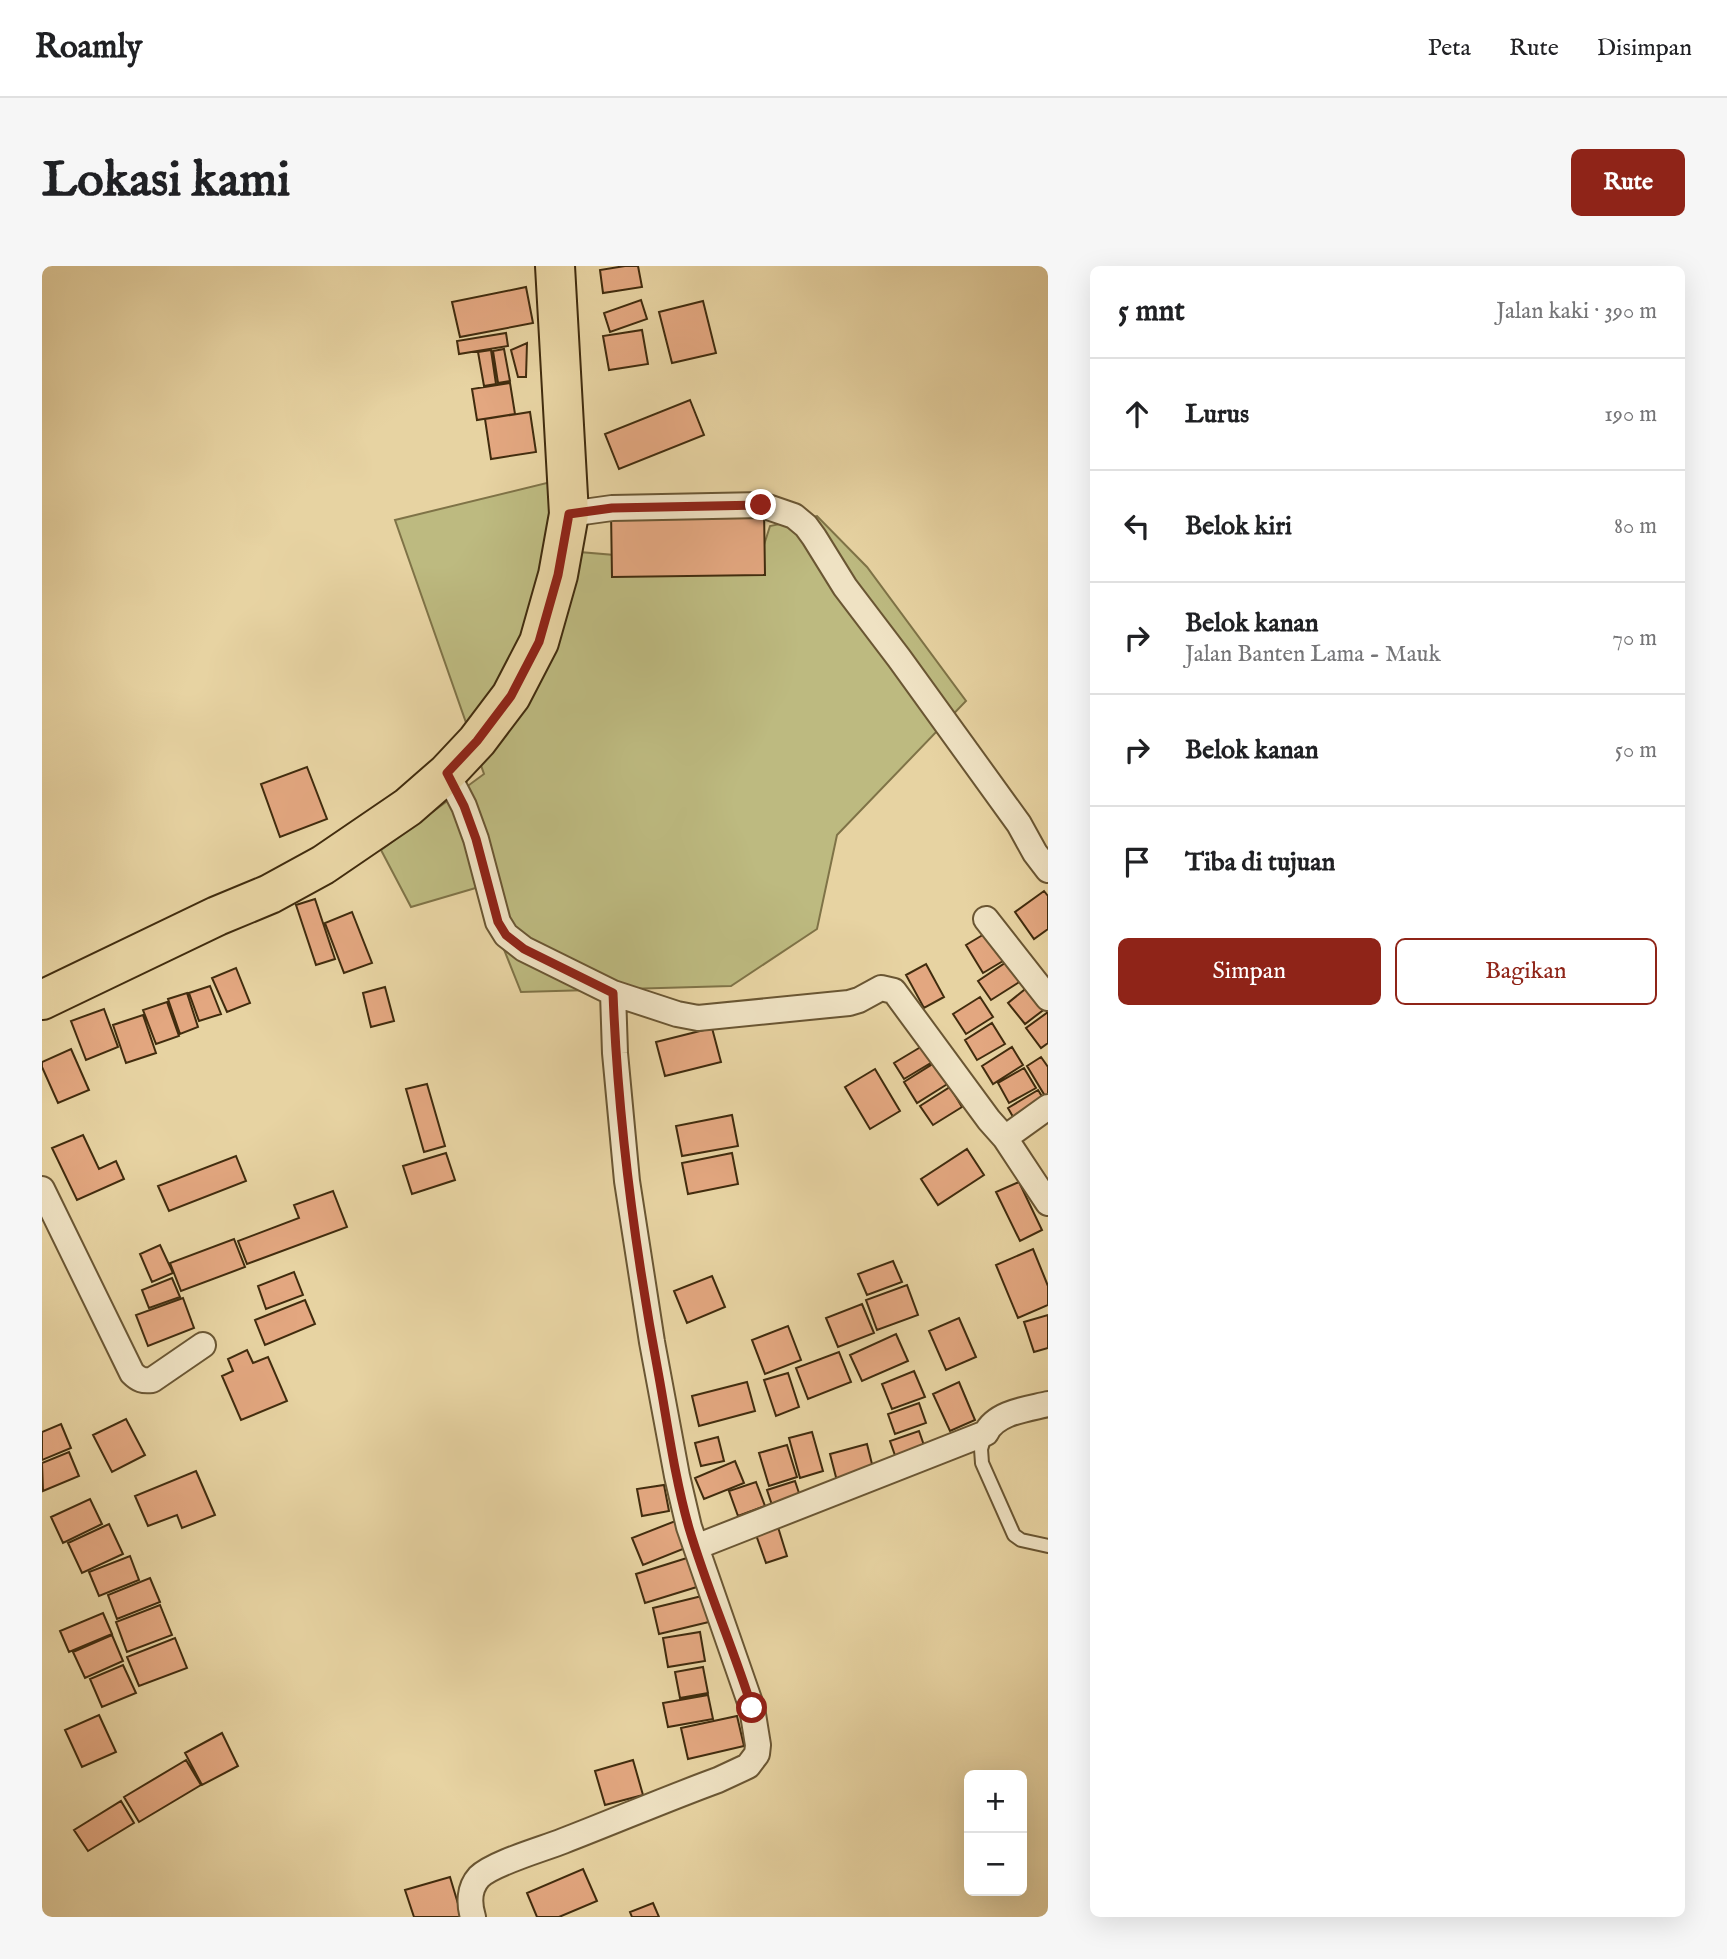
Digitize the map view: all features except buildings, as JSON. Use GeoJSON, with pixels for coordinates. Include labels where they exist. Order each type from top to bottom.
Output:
{"type":"FeatureCollection","features":[{"type":"Feature","properties":{"kind":"main road"},"geometry":{"type":"LineString","coordinates":[[42,1000],[217,916],[270,894],[323,866],[408,807],[447,773],[477,741],[511,696],[539,642],[558,575],[569,514],[555,266]]}},
{"type":"Feature","properties":{"kind":"street"},"geometry":{"type":"LineString","coordinates":[[569,514],[612,508],[761,505],[794,516],[814,537],[845,587],[1019,824],[1048,870]]}},
{"type":"Feature","properties":{"kind":"street"},"geometry":{"type":"LineString","coordinates":[[447,773],[464,806],[476,839],[498,922],[502,930],[524,949],[613,993],[698,1018],[849,1003],[881,988],[894,991],[1005,1138],[1048,1203]]}},
{"type":"Feature","properties":{"kind":"street"},"geometry":{"type":"LineString","coordinates":[[986,919],[1048,998]]}},
{"type":"Feature","properties":{"kind":"street"},"geometry":{"type":"LineString","coordinates":[[473,1917],[469,1899],[479,1877],[485,1873],[748,1766],[754,1760],[758,1745],[752,1708],[689,1527],[674,1463],[627,1181],[615,1053],[613,993]]}},
{"type":"Feature","properties":{"kind":"street"},"geometry":{"type":"LineString","coordinates":[[1005,1138],[1048,1107]]}},
{"type":"Feature","properties":{"kind":"street"},"geometry":{"type":"LineString","coordinates":[[42,1189],[136,1378],[143,1381],[152,1380],[203,1345]]}},
{"type":"Feature","properties":{"kind":"street"},"geometry":{"type":"LineString","coordinates":[[696,1547],[986,1433],[990,1425],[1008,1415],[1048,1404]]}},
{"type":"Feature","properties":{"kind":"lane"},"geometry":{"type":"LineString","coordinates":[[986,1433],[982,1462],[1014,1535],[1021,1540],[1048,1546]]}},
{"type":"Feature","properties":{"kind":"shaded area"},"geometry":{"type":"Polygon","coordinates":[[[563,479],[556,550],[757,567],[770,526],[817,516],[867,567],[966,701],[837,835],[817,929],[731,986],[521,992],[479,887],[411,907],[381,850],[484,774],[395,520],[563,479]]]}},
{"type":"Feature","properties":{"kind":"route"},"geometry":{"type":"LineString","coordinates":[[752,1708],[689,1527],[677,1476],[652,1342],[627,1181],[615,1053],[613,993],[524,949],[502,930],[476,839],[464,806],[447,773],[477,741],[511,696],[539,642],[558,575],[569,514],[612,508],[761,505]]}}]}
